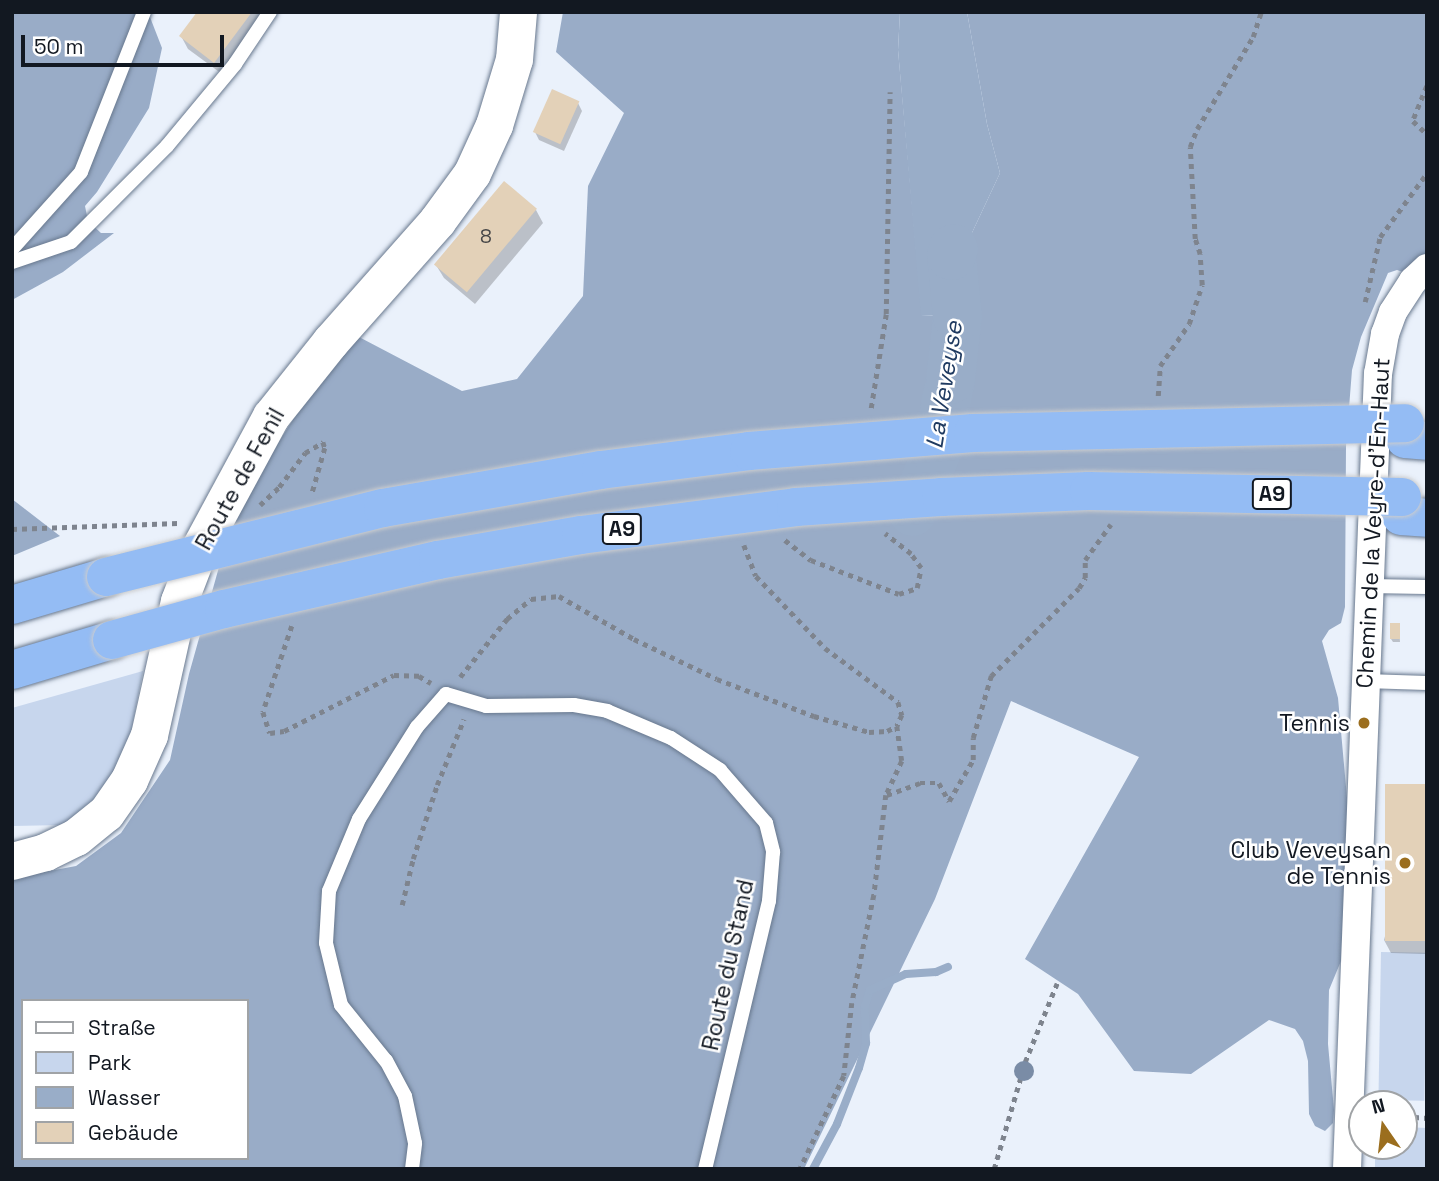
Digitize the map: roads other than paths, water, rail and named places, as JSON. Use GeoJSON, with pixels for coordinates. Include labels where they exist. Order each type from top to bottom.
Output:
{"type":"FeatureCollection","features":[{"type":"Feature","properties":{"kind":"highway"},"geometry":{"type":"LineString","coordinates":[[12,605],[106,577],[383,508],[676,460],[827,443],[973,433],[1219,429],[1418,430]]}},
{"type":"Feature","properties":{"kind":"highway","name":"A9"},"geometry":{"type":"LineString","coordinates":[[12,670],[112,640],[363,576],[508,547],[641,526],[872,501],[1014,493],[1142,491],[1414,507]]}},
{"type":"Feature","properties":{"kind":"street","name":"Route de Fenil"},"geometry":{"type":"LineString","coordinates":[[12,861],[45,852],[76,837],[106,813],[129,780],[149,735],[179,601],[199,549],[271,416],[330,342],[438,221],[472,173],[494,125],[514,59],[518,12]]}},
{"type":"Feature","properties":{"kind":"street","name":"Chemin de la Veyre-d'En-Haut"},"geometry":{"type":"LineString","coordinates":[[1347,1169],[1355,1009],[1368,586],[1381,349],[1393,312],[1413,281],[1427,268]]}},
{"type":"Feature","properties":{"kind":"lane"},"geometry":{"type":"LineString","coordinates":[[12,249],[81,172],[144,12]]}},
{"type":"Feature","properties":{"kind":"lane"},"geometry":{"type":"LineString","coordinates":[[12,262],[71,242],[167,146],[236,64],[270,12]]}},
{"type":"Feature","properties":{"kind":"lane"},"geometry":{"type":"LineString","coordinates":[[1368,586],[1427,587]]}},
{"type":"Feature","properties":{"kind":"lane"},"geometry":{"type":"LineString","coordinates":[[1365,681],[1427,683]]}},
{"type":"Feature","properties":{"kind":"lane","name":"Route du Stand"},"geometry":{"type":"LineString","coordinates":[[412,1169],[415,1143],[405,1096],[386,1061],[341,1005],[326,943],[329,891],[359,819],[417,727],[446,694],[486,706],[575,705],[607,711],[671,738],[720,770],[766,823],[773,852],[769,901],[705,1169]]}},
{"type":"Feature","properties":{"kind":"water"},"geometry":{"type":"Polygon","coordinates":[[[900,12],[967,12],[987,124],[1000,173],[963,252],[969,314],[921,316],[898,50],[900,12]]]}},
{"type":"Feature","properties":{"kind":"waterway","name":"La Veveyse"},"geometry":{"type":"LineString","coordinates":[[912,511],[936,452],[950,379],[957,316],[951,255],[953,248]]}},
{"type":"Feature","properties":{"kind":"waterway"},"geometry":{"type":"LineString","coordinates":[[813,1169],[837,1124],[859,1068],[866,1043],[865,1006],[870,990],[906,974],[936,972],[948,967]]}},
{"type":"Feature","properties":{"kind":"place","name":"Tennis"},"geometry":{"type":"Point","coordinates":[1364,723]}},
{"type":"Feature","properties":{"kind":"place","name":"Club Veveysan de Tennis"},"geometry":{"type":"Point","coordinates":[1405,863]}}]}
